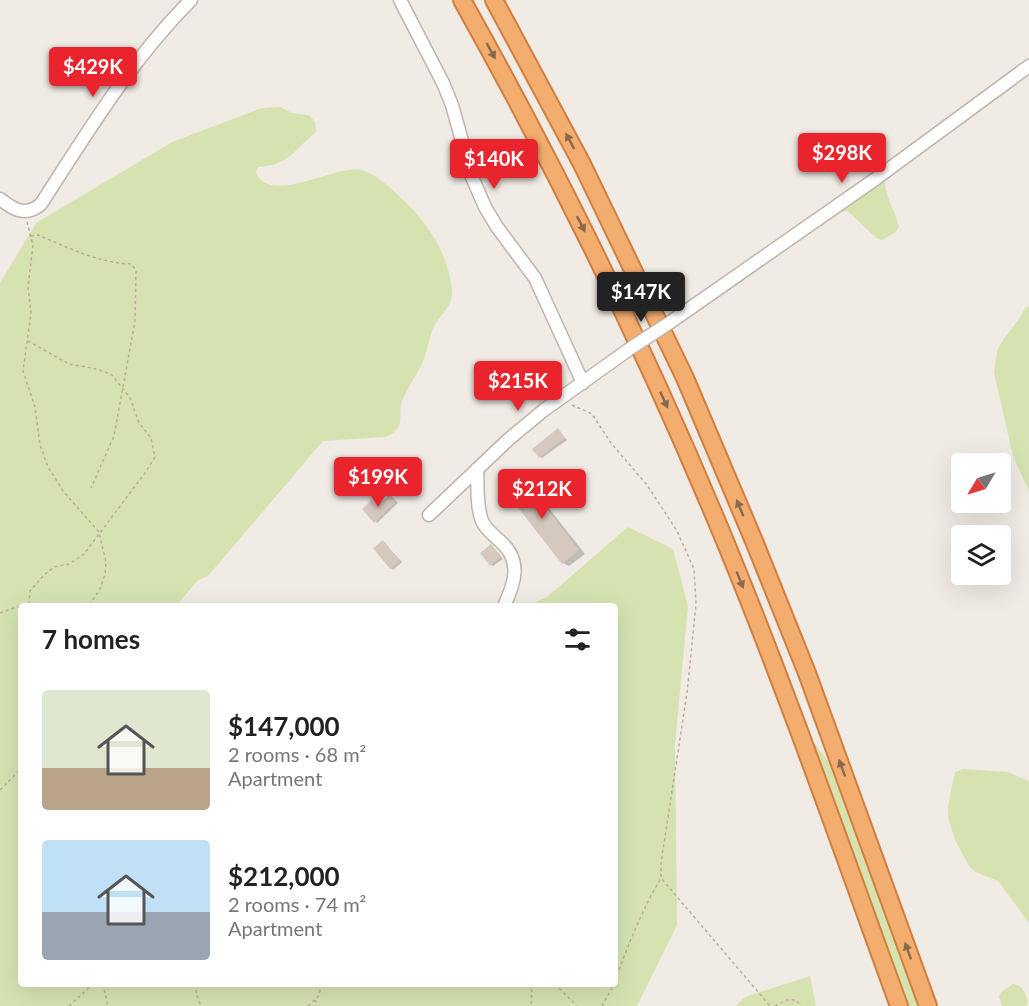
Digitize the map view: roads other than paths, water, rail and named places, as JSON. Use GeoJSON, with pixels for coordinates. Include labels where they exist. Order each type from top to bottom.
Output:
{"type":"FeatureCollection","features":[{"type":"Feature","properties":{"kind":"highway"},"geometry":{"type":"LineString","coordinates":[[462,0],[521,107],[586,233],[693,465],[775,668],[899,1006]]}},
{"type":"Feature","properties":{"kind":"highway"},"geometry":{"type":"LineString","coordinates":[[494,0],[582,164],[685,378],[802,662],[928,1006]]}},
{"type":"Feature","properties":{"kind":"street"},"geometry":{"type":"LineString","coordinates":[[0,199],[24,212],[41,204],[130,72],[152,42],[190,0]]}},
{"type":"Feature","properties":{"kind":"street"},"geometry":{"type":"LineString","coordinates":[[400,0],[452,105],[472,177],[481,199],[497,227],[535,278],[583,383]]}},
{"type":"Feature","properties":{"kind":"street"},"geometry":{"type":"LineString","coordinates":[[429,515],[509,439],[553,404],[874,180],[1029,66]]}},
{"type":"Feature","properties":{"kind":"street"},"geometry":{"type":"LineString","coordinates":[[477,469],[479,509],[482,521],[510,553],[514,561],[514,579],[505,603]]}}]}
